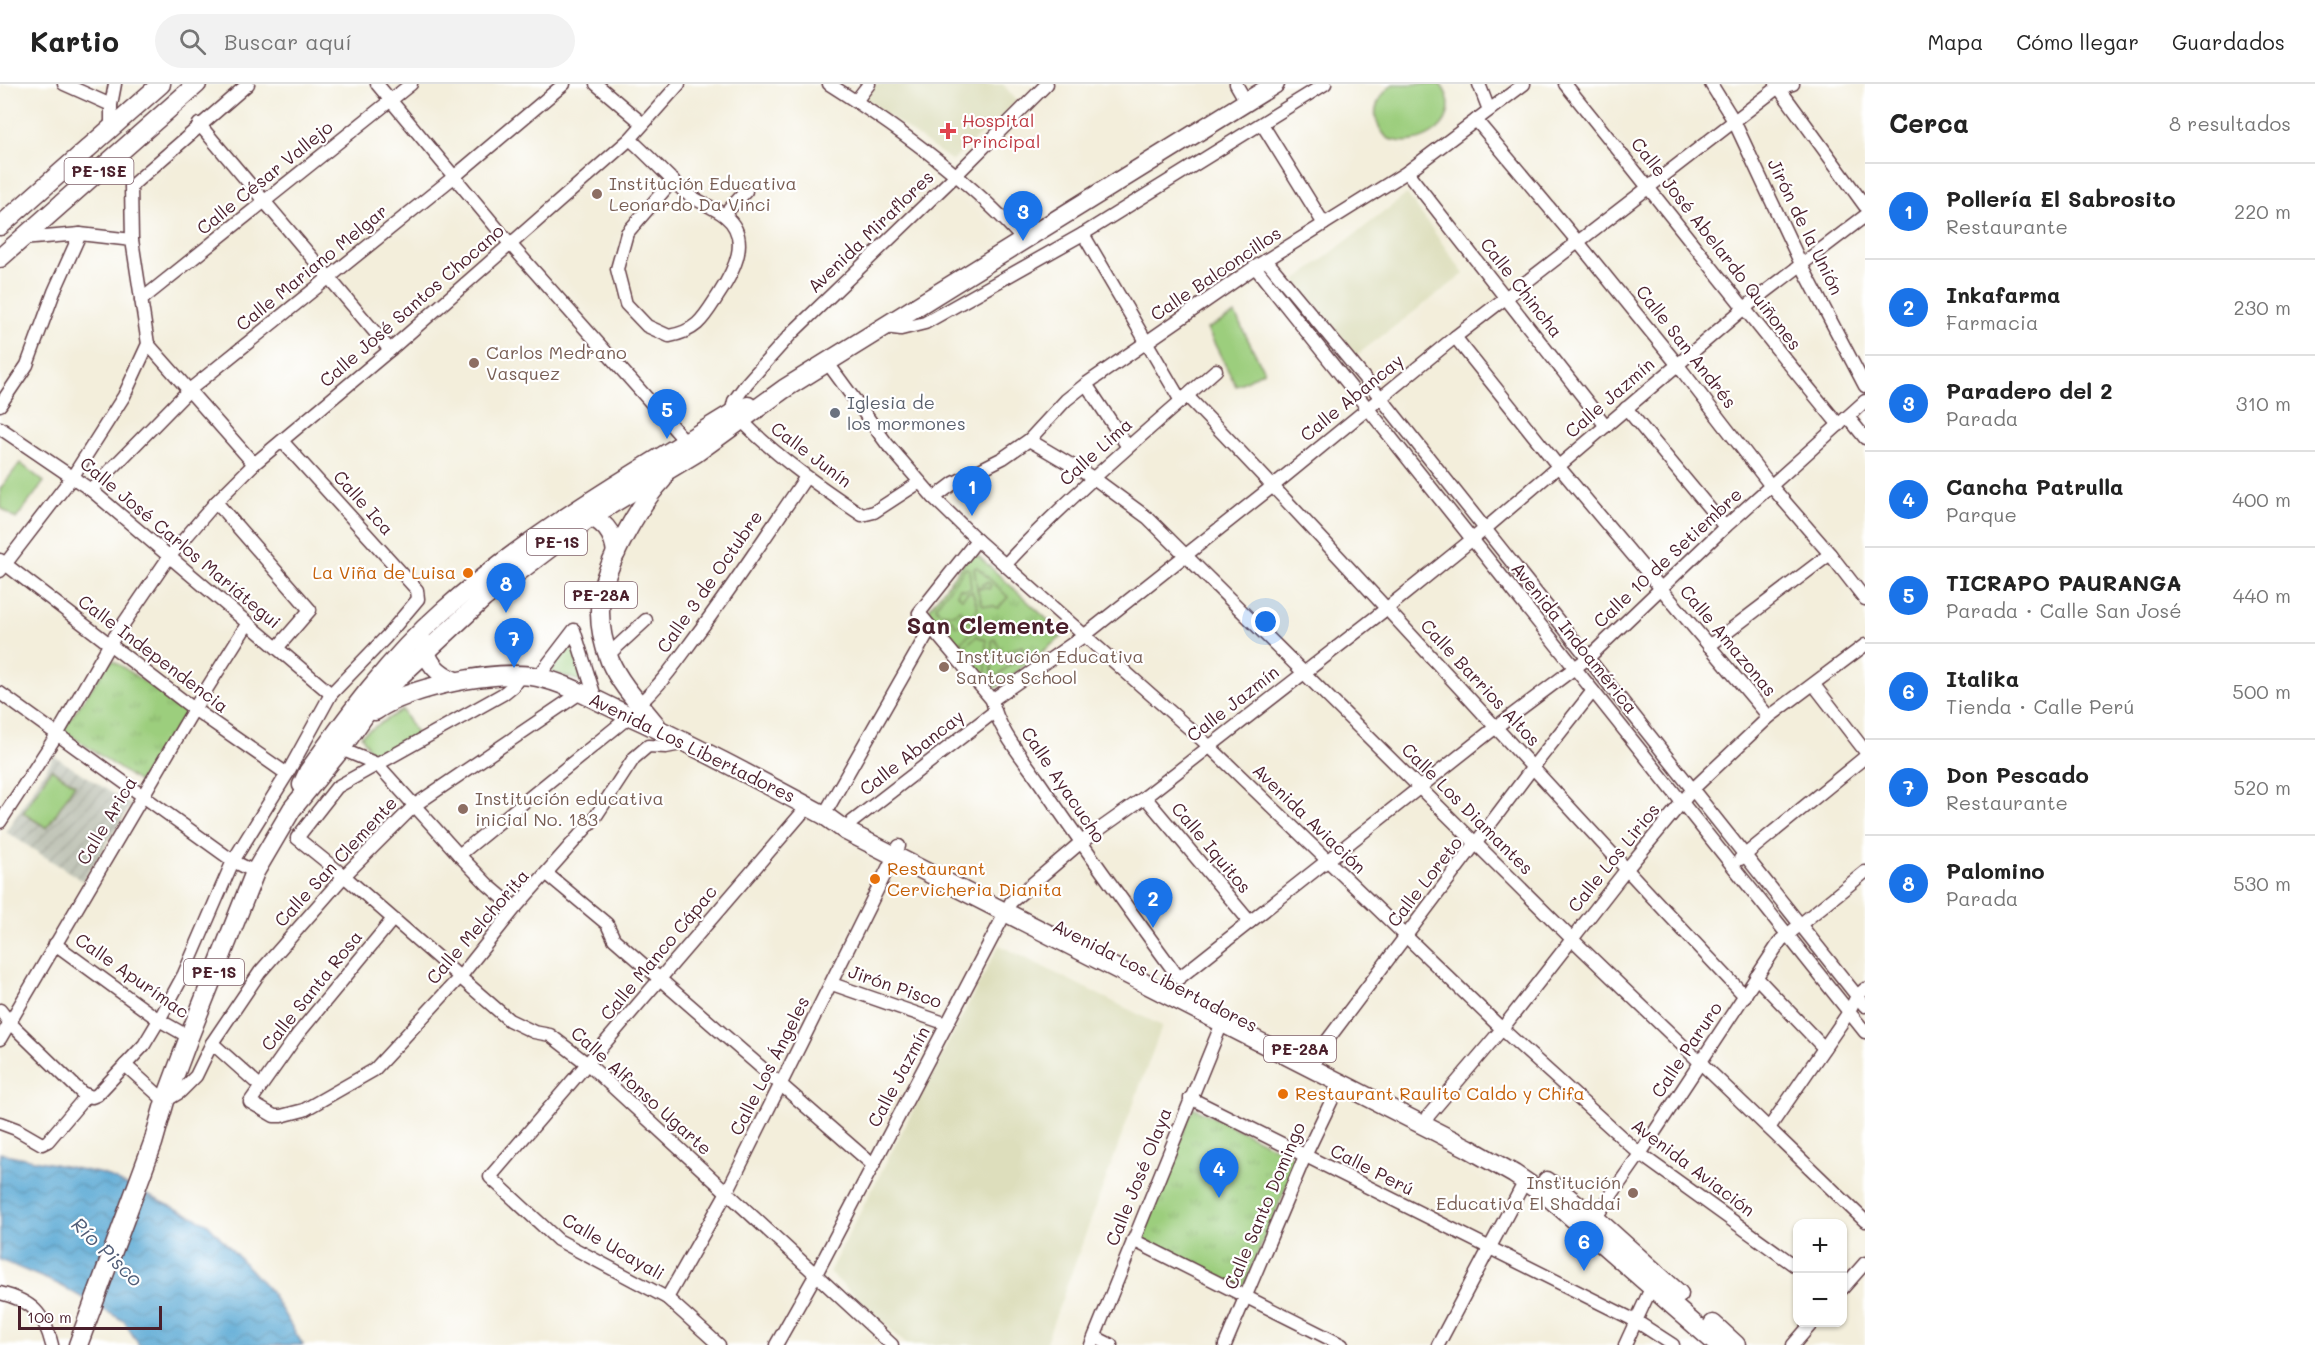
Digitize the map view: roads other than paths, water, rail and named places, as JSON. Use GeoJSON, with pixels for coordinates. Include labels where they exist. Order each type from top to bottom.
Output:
{"type":"FeatureCollection","features":[{"type":"Feature","properties":{"kind":"highway","name":"PE-1SE"},"geometry":{"type":"LineString","coordinates":[[0,226],[161,84]]}},
{"type":"Feature","properties":{"kind":"highway","name":"PE-1SE"},"geometry":{"type":"LineString","coordinates":[[0,258],[197,84]]}},
{"type":"Feature","properties":{"kind":"highway","name":"PE-1S"},"geometry":{"type":"LineString","coordinates":[[81,1337],[153,1143],[165,1101],[255,872],[292,808],[308,772],[329,741],[372,685],[423,631],[473,585],[574,512],[686,442],[784,389],[1275,84]]}},
{"type":"Feature","properties":{"kind":"highway","name":"PE-1S"},"geometry":{"type":"LineString","coordinates":[[292,808],[342,749],[369,709],[484,598],[592,516],[675,466],[736,417]]}},
{"type":"Feature","properties":{"kind":"highway","name":"PE-28A"},"geometry":{"type":"LineString","coordinates":[[630,711],[600,629],[601,596],[616,553],[648,495],[675,466]]}},
{"type":"Feature","properties":{"kind":"highway"},"geometry":{"type":"LineString","coordinates":[[574,512],[598,519],[610,533],[615,543],[616,553]]}},
{"type":"Feature","properties":{"kind":"highway"},"geometry":{"type":"LineString","coordinates":[[423,631],[429,661],[436,670],[455,681]]}},
{"type":"Feature","properties":{"kind":"highway","name":"Avenida Los Libertadores"},"geometry":{"type":"LineString","coordinates":[[356,728],[373,713],[396,699],[455,681],[530,676],[630,711],[816,811],[846,831],[897,851],[1175,987],[1313,1063],[1426,1120],[1591,1224],[1736,1345]]}},
{"type":"Feature","properties":{"kind":"highway","name":"Avenida Los Libertadores"},"geometry":{"type":"LineString","coordinates":[[816,811],[852,822],[897,851]]}},
{"type":"Feature","properties":{"kind":"highway","name":"Avenida Los Libertadores"},"geometry":{"type":"LineString","coordinates":[[1175,987],[1222,1023],[1313,1063],[1340,1083],[1521,1164],[1558,1189],[1652,1287],[1718,1345]]}},
{"type":"Feature","properties":{"kind":"street"},"geometry":{"type":"LineString","coordinates":[[64,84],[111,105]]}},
{"type":"Feature","properties":{"kind":"street"},"geometry":{"type":"LineString","coordinates":[[111,128],[111,105],[115,84]]}},
{"type":"Feature","properties":{"kind":"street"},"geometry":{"type":"LineString","coordinates":[[248,84],[131,186],[132,240],[148,344],[254,464]]}},
{"type":"Feature","properties":{"kind":"street"},"geometry":{"type":"LineString","coordinates":[[377,84],[511,245],[686,442]]}},
{"type":"Feature","properties":{"kind":"street","name":"Calle César Vallejo"},"geometry":{"type":"LineString","coordinates":[[141,300],[411,84]]}},
{"type":"Feature","properties":{"kind":"street","name":"Calle Mariano Melgar"},"geometry":{"type":"LineString","coordinates":[[91,490],[188,391],[455,176],[564,84]]}},
{"type":"Feature","properties":{"kind":"street"},"geometry":{"type":"LineString","coordinates":[[596,84],[643,124]]}},
{"type":"Feature","properties":{"kind":"street","name":"Calle José Santos Chocano"},"geometry":{"type":"LineString","coordinates":[[0,822],[58,734],[109,645],[169,557],[216,502],[254,464],[390,350],[630,139],[680,84]]}},
{"type":"Feature","properties":{"kind":"street"},"geometry":{"type":"LineString","coordinates":[[829,84],[856,101],[956,175],[1003,216],[1024,241]]}},
{"type":"Feature","properties":{"kind":"street"},"geometry":{"type":"LineString","coordinates":[[856,101],[869,84]]}},
{"type":"Feature","properties":{"kind":"street","name":"Avenida Miraflores"},"geometry":{"type":"LineString","coordinates":[[736,417],[734,401],[772,354],[1047,84]]}},
{"type":"Feature","properties":{"kind":"street"},"geometry":{"type":"LineString","coordinates":[[1236,84],[1247,103]]}},
{"type":"Feature","properties":{"kind":"street"},"geometry":{"type":"LineString","coordinates":[[885,327],[901,329],[925,324],[1083,234],[1325,84]]}},
{"type":"Feature","properties":{"kind":"street"},"geometry":{"type":"LineString","coordinates":[[1479,84],[1489,110]]}},
{"type":"Feature","properties":{"kind":"street","name":"Calle Balconcillos"},"geometry":{"type":"LineString","coordinates":[[934,498],[954,483],[1003,458],[1029,440],[1066,400],[1086,384],[1147,344],[1260,263],[1407,172],[1524,84]]}},
{"type":"Feature","properties":{"kind":"street","name":"Calle José Abelardo Quiñones"},"geometry":{"type":"LineString","coordinates":[[1565,84],[1649,187],[1743,309],[1843,421]]}},
{"type":"Feature","properties":{"kind":"street","name":"Jirón de la Unión"},"geometry":{"type":"LineString","coordinates":[[1712,84],[1734,121],[1801,264],[1865,387]]}},
{"type":"Feature","properties":{"kind":"street"},"geometry":{"type":"LineString","coordinates":[[1734,121],[1776,86],[1793,84]]}},
{"type":"Feature","properties":{"kind":"street"},"geometry":{"type":"LineString","coordinates":[[1776,86],[1865,206]]}},
{"type":"Feature","properties":{"kind":"street","name":"Calle San Andrés"},"geometry":{"type":"LineString","coordinates":[[1476,120],[1578,242],[1677,364],[1771,486],[1830,554],[1865,599]]}},
{"type":"Feature","properties":{"kind":"street","name":"Calle Abancay"},"geometry":{"type":"LineString","coordinates":[[852,822],[993,706],[1273,486],[1505,297],[1734,121]]}},
{"type":"Feature","properties":{"kind":"street"},"geometry":{"type":"LineString","coordinates":[[200,124],[390,350]]}},
{"type":"Feature","properties":{"kind":"street"},"geometry":{"type":"LineString","coordinates":[[1262,124],[1324,224]]}},
{"type":"Feature","properties":{"kind":"street"},"geometry":{"type":"LineString","coordinates":[[630,139],[673,180],[704,205],[724,215],[741,242],[738,258],[721,292],[709,309],[692,330],[669,336],[647,326],[626,304],[616,269],[627,233],[673,180]]}},
{"type":"Feature","properties":{"kind":"street","name":"Calle Chincha"},"geometry":{"type":"LineString","coordinates":[[1407,172],[1606,426]]}},
{"type":"Feature","properties":{"kind":"street"},"geometry":{"type":"LineString","coordinates":[[724,215],[746,192]]}},
{"type":"Feature","properties":{"kind":"street","name":"Calle Jazmín"},"geometry":{"type":"LineString","coordinates":[[776,1345],[816,1274],[1008,907],[1080,843],[1145,797],[1472,540],[1743,309],[1865,216]]}},
{"type":"Feature","properties":{"kind":"street"},"geometry":{"type":"LineString","coordinates":[[0,405],[27,365],[54,292],[80,234]]}},
{"type":"Feature","properties":{"kind":"street"},"geometry":{"type":"LineString","coordinates":[[21,239],[80,234],[132,240]]}},
{"type":"Feature","properties":{"kind":"street","name":"Calle Barrios Altos"},"geometry":{"type":"LineString","coordinates":[[1083,234],[1147,344],[1184,399],[1273,486],[1745,996]]}},
{"type":"Feature","properties":{"kind":"street","name":"Avenida Indoamérica"},"geometry":{"type":"LineString","coordinates":[[1260,263],[1381,398],[1800,924],[1862,997]]}},
{"type":"Feature","properties":{"kind":"street","name":"Avenida Indoamérica"},"geometry":{"type":"LineString","coordinates":[[1260,263],[1368,408],[1865,1032]]}},
{"type":"Feature","properties":{"kind":"street","name":"Calle Amazonas"},"geometry":{"type":"LineString","coordinates":[[1455,337],[1558,466],[1769,717]]}},
{"type":"Feature","properties":{"kind":"street"},"geometry":{"type":"LineString","coordinates":[[2,565],[73,476],[124,396],[148,344]]}},
{"type":"Feature","properties":{"kind":"street","name":"Avenida Aviación"},"geometry":{"type":"LineString","coordinates":[[827,362],[887,444],[934,498],[977,540],[1209,746],[1502,1029],[1640,1154],[1793,1265]]}},
{"type":"Feature","properties":{"kind":"street","name":"Calle Lima"},"geometry":{"type":"LineString","coordinates":[[1005,565],[1042,526],[1216,370]]}},
{"type":"Feature","properties":{"kind":"street"},"geometry":{"type":"LineString","coordinates":[[1086,384],[1128,447]]}},
{"type":"Feature","properties":{"kind":"street","name":"Calle 10 de Setiembre"},"geometry":{"type":"LineString","coordinates":[[1175,987],[1326,860],[1588,658],[1725,527],[1865,401]]}},
{"type":"Feature","properties":{"kind":"street"},"geometry":{"type":"LineString","coordinates":[[1626,408],[1725,527]]}},
{"type":"Feature","properties":{"kind":"street","name":"Calle Junín"},"geometry":{"type":"LineString","coordinates":[[736,417],[806,477],[862,515],[874,512],[920,482]]}},
{"type":"Feature","properties":{"kind":"street"},"geometry":{"type":"LineString","coordinates":[[1843,421],[1865,438]]}},
{"type":"Feature","properties":{"kind":"street","name":"Calle José Carlos Mariátegui"},"geometry":{"type":"LineString","coordinates":[[0,428],[91,490],[331,694]]}},
{"type":"Feature","properties":{"kind":"street","name":"Calle Los Diamantes"},"geometry":{"type":"LineString","coordinates":[[1029,440],[1095,479],[1148,518],[1572,939],[1865,1221]]}},
{"type":"Feature","properties":{"kind":"street","name":"Calle Ica"},"geometry":{"type":"LineString","coordinates":[[282,441],[417,590],[418,599],[414,604],[331,694]]}},
{"type":"Feature","properties":{"kind":"street","name":"Calle 3 de Octubre"},"geometry":{"type":"LineString","coordinates":[[459,855],[654,691],[750,561],[806,477]]}},
{"type":"Feature","properties":{"kind":"street"},"geometry":{"type":"LineString","coordinates":[[216,502],[310,610],[277,648]]}},
{"type":"Feature","properties":{"kind":"street","name":"Calle Ayacucho"},"geometry":{"type":"LineString","coordinates":[[977,540],[919,613],[993,706],[1175,987]]}},
{"type":"Feature","properties":{"kind":"street"},"geometry":{"type":"LineString","coordinates":[[1709,646],[1830,554]]}},
{"type":"Feature","properties":{"kind":"street","name":"Calle Independencia"},"geometry":{"type":"LineString","coordinates":[[2,565],[194,709],[287,774]]}},
{"type":"Feature","properties":{"kind":"street"},"geometry":{"type":"LineString","coordinates":[[608,655],[646,620]]}},
{"type":"Feature","properties":{"kind":"street","name":"Calle Arica"},"geometry":{"type":"LineString","coordinates":[[0,1039],[194,709],[248,623]]}},
{"type":"Feature","properties":{"kind":"street"},"geometry":{"type":"LineString","coordinates":[[816,811],[931,627]]}},
{"type":"Feature","properties":{"kind":"street"},"geometry":{"type":"LineString","coordinates":[[377,764],[503,694],[530,676],[574,630],[588,697]]}},
{"type":"Feature","properties":{"kind":"street","name":"Calle Los Lirios"},"geometry":{"type":"LineString","coordinates":[[1426,1120],[1502,1029],[1626,870],[1693,789],[1769,717],[1865,645]]}},
{"type":"Feature","properties":{"kind":"street"},"geometry":{"type":"LineString","coordinates":[[1814,685],[1865,750]]}},
{"type":"Feature","properties":{"kind":"street","name":"Calle Loreto"},"geometry":{"type":"LineString","coordinates":[[1313,1063],[1533,767],[1593,691]]}},
{"type":"Feature","properties":{"kind":"street"},"geometry":{"type":"LineString","coordinates":[[0,693],[233,861],[255,872]]}},
{"type":"Feature","properties":{"kind":"street"},"geometry":{"type":"LineString","coordinates":[[0,1010],[10,1023],[82,1093],[92,1097],[97,1095],[144,1045],[159,1020],[184,974],[233,861],[287,774],[331,694]]}},
{"type":"Feature","properties":{"kind":"street","name":"Calle San Clemente"},"geometry":{"type":"LineString","coordinates":[[165,1101],[188,1085],[196,1076],[212,1043],[260,972],[344,876],[415,805],[588,697]]}},
{"type":"Feature","properties":{"kind":"street","name":"Calle Melchorita"},"geometry":{"type":"LineString","coordinates":[[260,1086],[250,1102],[274,1116],[304,1110],[374,1070],[460,977],[515,908],[594,819],[634,758],[648,746],[666,747],[686,743]]}},
{"type":"Feature","properties":{"kind":"street"},"geometry":{"type":"LineString","coordinates":[[342,749],[377,764],[459,855],[488,885],[515,908]]}},
{"type":"Feature","properties":{"kind":"street"},"geometry":{"type":"LineString","coordinates":[[1732,866],[1865,757]]}},
{"type":"Feature","properties":{"kind":"street","name":"Calle Alfonso Ugarte"},"geometry":{"type":"LineString","coordinates":[[377,764],[337,787],[297,838],[509,1020],[534,1032],[550,1035],[589,1065],[892,1345]]}},
{"type":"Feature","properties":{"kind":"street","name":"Calle Iquitos"},"geometry":{"type":"LineString","coordinates":[[1145,797],[1250,922]]}},
{"type":"Feature","properties":{"kind":"street","name":"Calle Manco Cápac"},"geometry":{"type":"LineString","coordinates":[[490,1177],[589,1065],[659,980],[816,811]]}},
{"type":"Feature","properties":{"kind":"street","name":"Calle Los Ángeles"},"geometry":{"type":"LineString","coordinates":[[667,1298],[727,1192],[897,851]]}},
{"type":"Feature","properties":{"kind":"street","name":"Calle Paruro"},"geometry":{"type":"LineString","coordinates":[[1591,1224],[1787,934],[1865,872]]}},
{"type":"Feature","properties":{"kind":"street"},"geometry":{"type":"LineString","coordinates":[[547,874],[607,924],[614,939],[659,980],[873,1165]]}},
{"type":"Feature","properties":{"kind":"street","name":"Calle Santa Rosa"},"geometry":{"type":"LineString","coordinates":[[260,1086],[298,1035],[393,919]]}},
{"type":"Feature","properties":{"kind":"street","name":"Calle Apurímac"},"geometry":{"type":"LineString","coordinates":[[55,944],[159,1020],[189,1037]]}},
{"type":"Feature","properties":{"kind":"street"},"geometry":{"type":"LineString","coordinates":[[1756,977],[1824,1048]]}},
{"type":"Feature","properties":{"kind":"street","name":"Jirón Pisco"},"geometry":{"type":"LineString","coordinates":[[832,984],[947,1024]]}},
{"type":"Feature","properties":{"kind":"street"},"geometry":{"type":"LineString","coordinates":[[1769,1128],[1849,1012],[1862,997]]}},
{"type":"Feature","properties":{"kind":"street","name":"Calle José Olaya"},"geometry":{"type":"LineString","coordinates":[[1093,1341],[1222,1023]]}},
{"type":"Feature","properties":{"kind":"street"},"geometry":{"type":"LineString","coordinates":[[212,1043],[260,1086]]}},
{"type":"Feature","properties":{"kind":"street"},"geometry":{"type":"LineString","coordinates":[[125,1065],[165,1101]]}},
{"type":"Feature","properties":{"kind":"street","name":"Calle Santo Domingo"},"geometry":{"type":"LineString","coordinates":[[1225,1345],[1305,1156],[1340,1083]]}},
{"type":"Feature","properties":{"kind":"street"},"geometry":{"type":"LineString","coordinates":[[0,1123],[22,1131],[42,1144],[48,1141],[87,1095]]}},
{"type":"Feature","properties":{"kind":"street","name":"Calle Perú"},"geometry":{"type":"LineString","coordinates":[[1190,1098],[1636,1321],[1673,1345]]}},
{"type":"Feature","properties":{"kind":"street","name":"Calle Ucayali"},"geometry":{"type":"LineString","coordinates":[[490,1177],[558,1240],[667,1298],[719,1345]]}},
{"type":"Feature","properties":{"kind":"street"},"geometry":{"type":"LineString","coordinates":[[1438,1345],[1525,1181]]}},
{"type":"Feature","properties":{"kind":"street"},"geometry":{"type":"LineString","coordinates":[[1133,1240],[1342,1345]]}},
{"type":"Feature","properties":{"kind":"street"},"geometry":{"type":"LineString","coordinates":[[1847,1283],[1865,1263]]}},
{"type":"Feature","properties":{"kind":"street"},"geometry":{"type":"LineString","coordinates":[[1624,1345],[1652,1287]]}},
{"type":"Feature","properties":{"kind":"street"},"geometry":{"type":"LineString","coordinates":[[0,1293],[34,1308],[46,1326],[52,1345]]}},
{"type":"Feature","properties":{"kind":"street"},"geometry":{"type":"LineString","coordinates":[[1793,1345],[1809,1327]]}},
{"type":"Feature","properties":{"kind":"street"},"geometry":{"type":"LineString","coordinates":[[1093,1341],[1111,1345]]}},
{"type":"Feature","properties":{"kind":"water","name":"Río Pisco"},"geometry":{"type":"Polygon","coordinates":[[[0,1153],[103,1174],[207,1223],[270,1291],[303,1345],[139,1345],[124,1321],[58,1284],[0,1260],[0,1153]]]}},
{"type":"Feature","properties":{"kind":"place","name":"Hospital Principal"},"geometry":{"type":"Point","coordinates":[948,131]}},
{"type":"Feature","properties":{"kind":"place","name":"Institución Educativa Leonardo Da Vinci"},"geometry":{"type":"Point","coordinates":[597,194]}},
{"type":"Feature","properties":{"kind":"place","name":"Paradero del 2"},"geometry":{"type":"Point","coordinates":[1023,241]}},
{"type":"Feature","properties":{"kind":"place","name":"Carlos Medrano Vasquez"},"geometry":{"type":"Point","coordinates":[474,363]}},
{"type":"Feature","properties":{"kind":"place","name":"Iglesia de los mormones"},"geometry":{"type":"Point","coordinates":[835,413]}},
{"type":"Feature","properties":{"kind":"place","name":"TICRAPO PAURANGA"},"geometry":{"type":"Point","coordinates":[667,439]}},
{"type":"Feature","properties":{"kind":"place","name":"Pollería El Sabrosito"},"geometry":{"type":"Point","coordinates":[972,516]}},
{"type":"Feature","properties":{"kind":"place","name":"La Viña de Luisa"},"geometry":{"type":"Point","coordinates":[468,573]}},
{"type":"Feature","properties":{"kind":"place","name":"Palomino"},"geometry":{"type":"Point","coordinates":[506,613]}},
{"type":"Feature","properties":{"kind":"place","name":"Institución Educativa Santos School"},"geometry":{"type":"Point","coordinates":[944,667]}},
{"type":"Feature","properties":{"kind":"place","name":"Don Pescado"},"geometry":{"type":"Point","coordinates":[514,668]}},
{"type":"Feature","properties":{"kind":"place","name":"Institución educativa inicial No. 183"},"geometry":{"type":"Point","coordinates":[463,809]}},
{"type":"Feature","properties":{"kind":"place","name":"Restaurant Cervicheria Dianita"},"geometry":{"type":"Point","coordinates":[875,879]}},
{"type":"Feature","properties":{"kind":"place","name":"Inkafarma"},"geometry":{"type":"Point","coordinates":[1153,928]}},
{"type":"Feature","properties":{"kind":"place","name":"Restaurant Raulito Caldo y Chifa"},"geometry":{"type":"Point","coordinates":[1283,1094]}},
{"type":"Feature","properties":{"kind":"place","name":"Institución Educativa El Shaddai"},"geometry":{"type":"Point","coordinates":[1633,1193]}},
{"type":"Feature","properties":{"kind":"place","name":"Cancha Patrulla"},"geometry":{"type":"Point","coordinates":[1219,1198]}},
{"type":"Feature","properties":{"kind":"place","name":"Italika"},"geometry":{"type":"Point","coordinates":[1584,1271]}},
{"type":"Feature","properties":{"kind":"district","name":"San Clemente"},"geometry":{"type":"Point","coordinates":[988,626]}}]}
